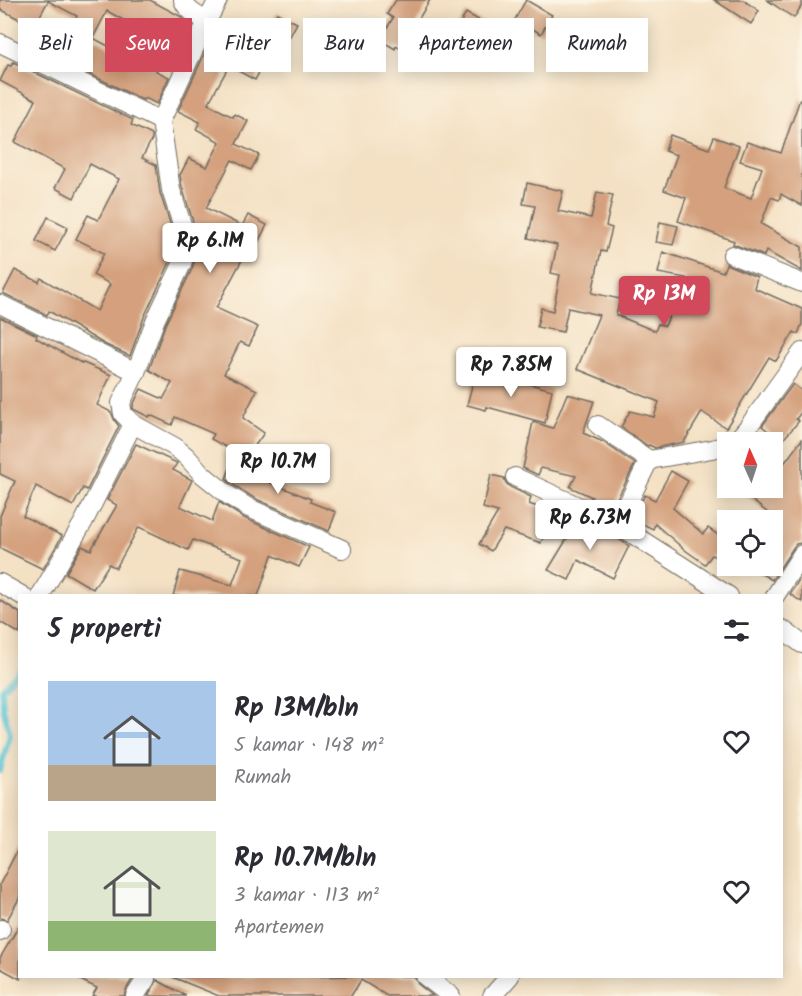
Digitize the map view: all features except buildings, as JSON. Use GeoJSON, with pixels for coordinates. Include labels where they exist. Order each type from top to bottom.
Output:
{"type":"FeatureCollection","features":[{"type":"Feature","properties":{"kind":"street"},"geometry":{"type":"LineString","coordinates":[[183,0],[192,12],[204,19]]}},
{"type":"Feature","properties":{"kind":"street"},"geometry":{"type":"LineString","coordinates":[[209,18],[218,0]]}},
{"type":"Feature","properties":{"kind":"street"},"geometry":{"type":"LineString","coordinates":[[204,27],[160,121],[171,190],[187,240],[186,251],[121,407],[123,414],[133,424],[176,447],[202,474],[228,495],[249,508],[342,549]]}},
{"type":"Feature","properties":{"kind":"street"},"geometry":{"type":"LineString","coordinates":[[0,43],[160,121]]}},
{"type":"Feature","properties":{"kind":"street"},"geometry":{"type":"LineString","coordinates":[[732,255],[802,283]]}},
{"type":"Feature","properties":{"kind":"street"},"geometry":{"type":"LineString","coordinates":[[0,304],[136,372]]}},
{"type":"Feature","properties":{"kind":"street"},"geometry":{"type":"LineString","coordinates":[[744,432],[802,352]]}},
{"type":"Feature","properties":{"kind":"street"},"geometry":{"type":"LineString","coordinates":[[41,594],[84,521],[133,424]]}},
{"type":"Feature","properties":{"kind":"street"},"geometry":{"type":"LineString","coordinates":[[598,425],[649,459],[717,448]]}},
{"type":"Feature","properties":{"kind":"street"},"geometry":{"type":"LineString","coordinates":[[615,523],[627,505],[649,459]]}},
{"type":"Feature","properties":{"kind":"street"},"geometry":{"type":"LineString","coordinates":[[515,477],[615,523],[726,594]]}},
{"type":"Feature","properties":{"kind":"street"},"geometry":{"type":"LineString","coordinates":[[776,594],[802,554]]}},
{"type":"Feature","properties":{"kind":"street"},"geometry":{"type":"LineString","coordinates":[[0,583],[19,594]]}},
{"type":"Feature","properties":{"kind":"street"},"geometry":{"type":"LineString","coordinates":[[783,630],[802,644]]}},
{"type":"Feature","properties":{"kind":"street"},"geometry":{"type":"LineString","coordinates":[[428,978],[451,996]]}},
{"type":"Feature","properties":{"kind":"street"},"geometry":{"type":"LineString","coordinates":[[492,996],[508,978]]}},
{"type":"Feature","properties":{"kind":"street"},"geometry":{"type":"LineString","coordinates":[[135,996],[146,979]]}},
{"type":"Feature","properties":{"kind":"waterway"},"geometry":{"type":"LineString","coordinates":[[0,771],[10,734],[3,708],[2,689],[18,672]]}}]}
